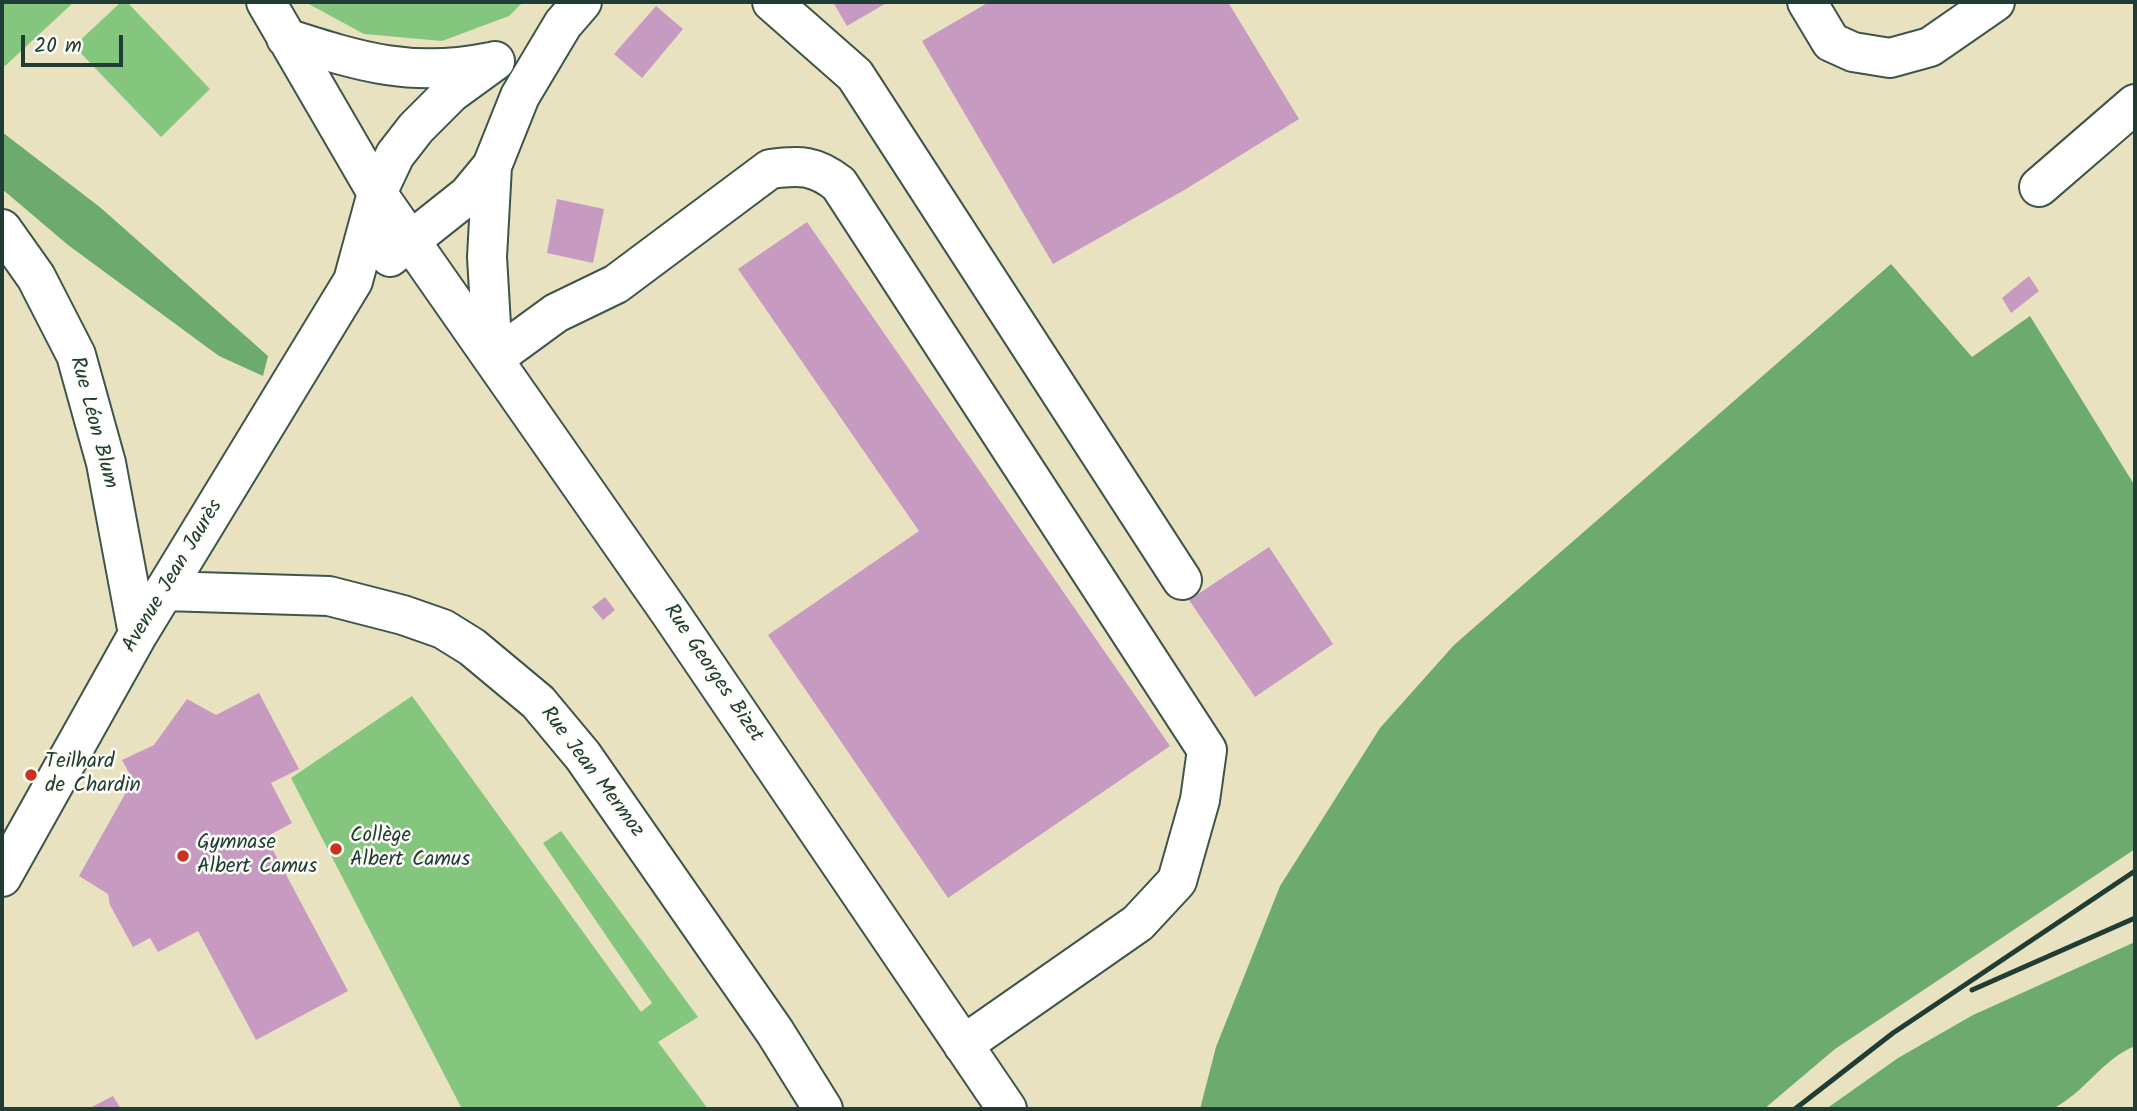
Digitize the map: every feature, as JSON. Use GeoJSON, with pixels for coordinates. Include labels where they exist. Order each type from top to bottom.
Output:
{"type":"FeatureCollection","features":[{"type":"Feature","properties":{"kind":"street","name":"Rue Georges Bizet"},"geometry":{"type":"LineString","coordinates":[[267,2],[377,193],[410,243],[671,614],[1007,1109]]}},
{"type":"Feature","properties":{"kind":"street"},"geometry":{"type":"LineString","coordinates":[[772,2],[855,75],[1182,580]]}},
{"type":"Feature","properties":{"kind":"street"},"geometry":{"type":"LineString","coordinates":[[1807,2],[1830,42],[1853,52],[1890,58],[1930,47],[1995,2]]}},
{"type":"Feature","properties":{"kind":"street","name":"Avenue Jean Jaurès"},"geometry":{"type":"LineString","coordinates":[[2,877],[138,634],[353,281],[377,193],[396,155],[416,128],[451,93],[495,61],[572,13]]}},
{"type":"Feature","properties":{"kind":"street","name":"Avenue Jean Jaurès"},"geometry":{"type":"LineString","coordinates":[[353,281],[410,243],[468,195],[492,166],[520,96],[572,13]]}},
{"type":"Feature","properties":{"kind":"street","name":"Avenue Jean Jaurès"},"geometry":{"type":"LineString","coordinates":[[286,38],[360,62],[401,67],[457,69],[495,61]]}},
{"type":"Feature","properties":{"kind":"street"},"geometry":{"type":"LineString","coordinates":[[2039,187],[2135,104]]}},
{"type":"Feature","properties":{"kind":"street","name":"Avenue Jean Jaurès"},"geometry":{"type":"LineString","coordinates":[[492,166],[487,257],[493,359]]}},
{"type":"Feature","properties":{"kind":"street"},"geometry":{"type":"LineString","coordinates":[[493,359],[556,313],[616,284],[770,169],[792,166],[821,170],[839,184],[1207,750],[1200,800],[1177,881],[1138,923],[963,1045]]}},
{"type":"Feature","properties":{"kind":"street","name":"Rue Léon Blum"},"geometry":{"type":"LineString","coordinates":[[2,229],[36,277],[76,355],[106,463],[138,634]]}},
{"type":"Feature","properties":{"kind":"street","name":"Rue Jean Mermoz"},"geometry":{"type":"LineString","coordinates":[[164,591],[329,596],[443,629],[472,648],[538,702],[583,755],[775,1032],[823,1109]]}},
{"type":"Feature","properties":{"kind":"green space"},"geometry":{"type":"Polygon","coordinates":[[[2,2],[74,2],[5,66],[2,64],[2,2]]]}},
{"type":"Feature","properties":{"kind":"green space"},"geometry":{"type":"Polygon","coordinates":[[[121,2],[127,2],[210,89],[161,137],[74,46],[121,2]]]}},
{"type":"Feature","properties":{"kind":"green space"},"geometry":{"type":"Polygon","coordinates":[[[305,2],[523,2],[509,16],[442,41],[364,34],[305,2]]]}},
{"type":"Feature","properties":{"kind":"green space"},"geometry":{"type":"Polygon","coordinates":[[[2,132],[101,208],[268,356],[263,376],[219,356],[68,245],[2,189],[2,132]]]}},
{"type":"Feature","properties":{"kind":"green space"},"geometry":{"type":"Polygon","coordinates":[[[1891,264],[1972,357],[2030,316],[2135,486],[2135,849],[1835,1049],[1764,1109],[1200,1109],[1216,1047],[1280,886],[1380,728],[1454,645],[1891,264]]]}},
{"type":"Feature","properties":{"kind":"green space"},"geometry":{"type":"Polygon","coordinates":[[[412,696],[641,1012],[652,1003],[543,843],[561,831],[698,1017],[658,1042],[708,1109],[462,1109],[291,778],[412,696]]]}},
{"type":"Feature","properties":{"kind":"green space"},"geometry":{"type":"Polygon","coordinates":[[[2135,942],[2135,1046],[2112,1059],[2075,1094],[2052,1109],[1826,1109],[1898,1058],[1973,1015],[2135,942]]]}},
{"type":"Feature","properties":{"kind":"building"},"geometry":{"type":"Polygon","coordinates":[[[833,2],[888,2],[847,26],[833,2]]]}},
{"type":"Feature","properties":{"kind":"building"},"geometry":{"type":"Polygon","coordinates":[[[989,2],[1228,2],[1299,119],[1186,189],[1053,264],[922,41],[989,2]]]}},
{"type":"Feature","properties":{"kind":"building"},"geometry":{"type":"Polygon","coordinates":[[[656,6],[683,29],[642,78],[614,54],[656,6]]]}},
{"type":"Feature","properties":{"kind":"building"},"geometry":{"type":"Polygon","coordinates":[[[557,199],[604,209],[593,263],[547,253],[557,199]]]}},
{"type":"Feature","properties":{"kind":"building"},"geometry":{"type":"Polygon","coordinates":[[[807,222],[1170,746],[948,898],[768,635],[919,531],[738,269],[807,222]]]}},
{"type":"Feature","properties":{"kind":"building"},"geometry":{"type":"Polygon","coordinates":[[[2029,276],[2039,291],[2011,313],[2002,298],[2029,276]]]}},
{"type":"Feature","properties":{"kind":"building"},"geometry":{"type":"Polygon","coordinates":[[[1269,547],[1333,644],[1255,697],[1189,600],[1269,547]]]}},
{"type":"Feature","properties":{"kind":"building"},"geometry":{"type":"Polygon","coordinates":[[[605,597],[615,610],[603,620],[592,607],[605,597]]]}},
{"type":"Feature","properties":{"kind":"building","name":"Gymnase Albert Camus"},"geometry":{"type":"Polygon","coordinates":[[[259,693],[299,769],[271,783],[292,823],[266,837],[348,991],[256,1040],[198,931],[158,952],[150,938],[133,947],[110,905],[108,894],[79,876],[133,780],[122,760],[154,745],[187,699],[216,715],[259,693]]]}},
{"type":"Feature","properties":{"kind":"building"},"geometry":{"type":"Polygon","coordinates":[[[113,1096],[121,1109],[88,1109],[113,1096]]]}},
{"type":"Feature","properties":{"kind":"railway"},"geometry":{"type":"LineString","coordinates":[[1795,1109],[1893,1033],[2135,871]]}},
{"type":"Feature","properties":{"kind":"railway"},"geometry":{"type":"LineString","coordinates":[[1972,990],[2135,918]]}},
{"type":"Feature","properties":{"kind":"place","name":"Teilhard de Chardin"},"geometry":{"type":"Point","coordinates":[31,775]}},
{"type":"Feature","properties":{"kind":"place","name":"Collège Albert Camus"},"geometry":{"type":"Point","coordinates":[336,849]}},
{"type":"Feature","properties":{"kind":"place","name":"Gymnase Albert Camus"},"geometry":{"type":"Point","coordinates":[183,856]}}]}
